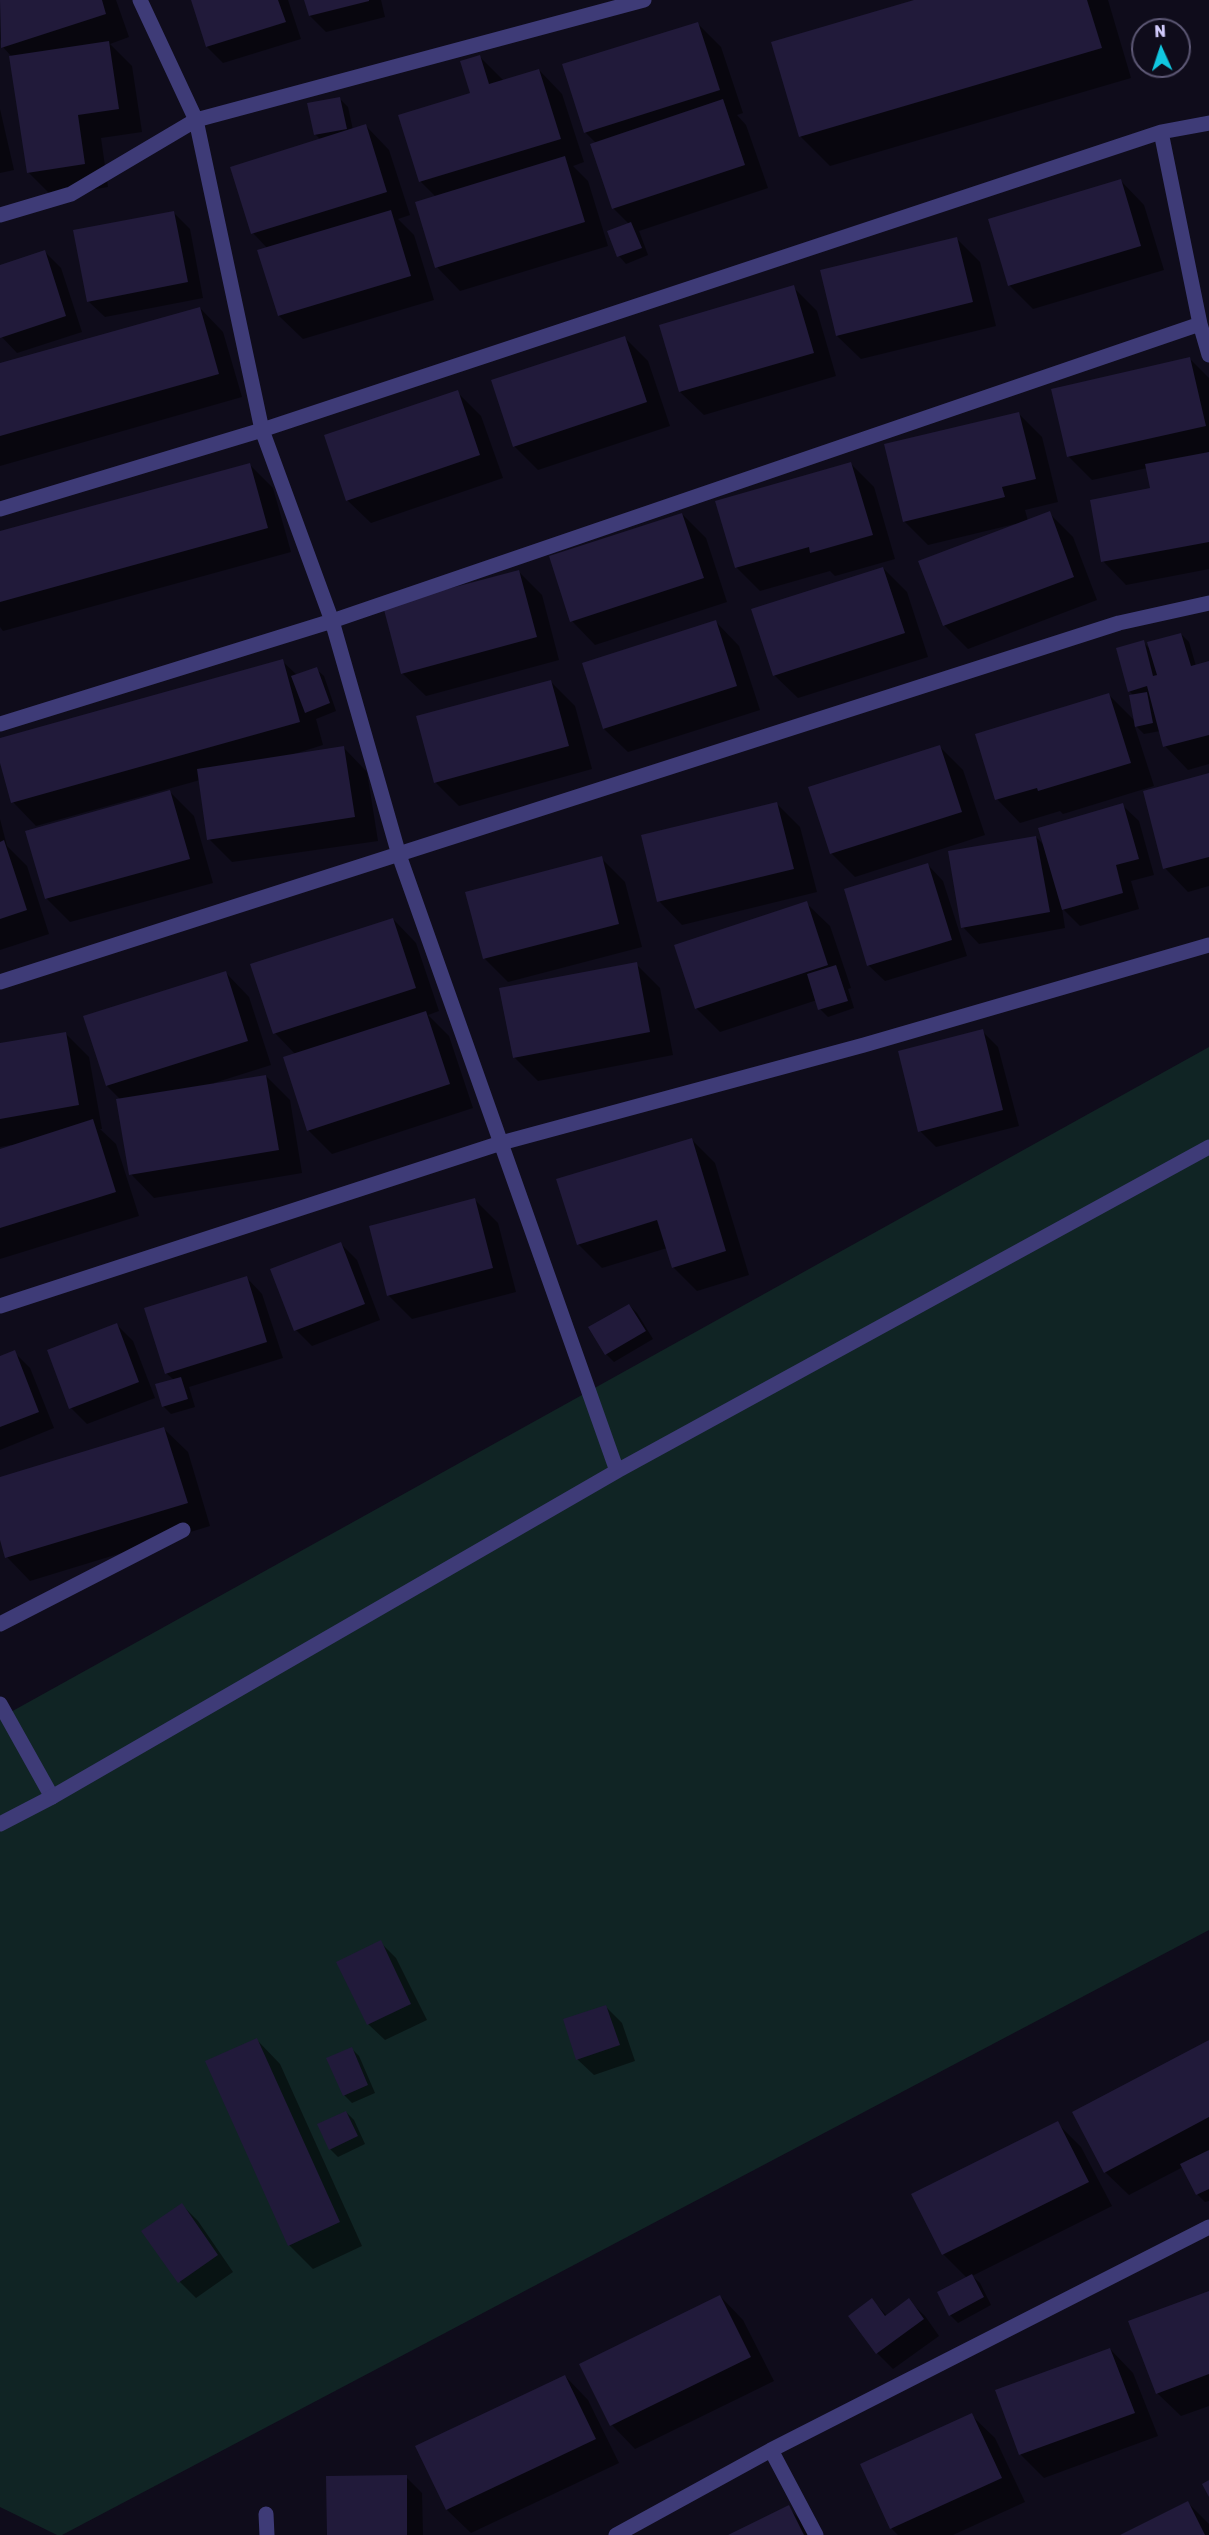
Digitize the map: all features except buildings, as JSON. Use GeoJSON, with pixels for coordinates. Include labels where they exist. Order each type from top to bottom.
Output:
{"type":"FeatureCollection","features":[{"type":"Feature","properties":{"kind":"street"},"geometry":{"type":"LineString","coordinates":[[140,0],[196,120],[262,430],[332,621],[399,855],[617,1471]]}},
{"type":"Feature","properties":{"kind":"street"},"geometry":{"type":"LineString","coordinates":[[0,215],[71,194],[196,120],[644,0]]}},
{"type":"Feature","properties":{"kind":"street"},"geometry":{"type":"LineString","coordinates":[[0,509],[262,430],[1161,132],[1209,123]]}},
{"type":"Feature","properties":{"kind":"street"},"geometry":{"type":"LineString","coordinates":[[1161,132],[1200,324],[1209,355]]}},
{"type":"Feature","properties":{"kind":"street"},"geometry":{"type":"LineString","coordinates":[[0,724],[332,621],[1200,324]]}},
{"type":"Feature","properties":{"kind":"street"},"geometry":{"type":"LineString","coordinates":[[0,982],[1119,623],[1209,603]]}},
{"type":"Feature","properties":{"kind":"street"},"geometry":{"type":"LineString","coordinates":[[0,1306],[501,1143],[864,1045],[1209,945]]}},
{"type":"Feature","properties":{"kind":"street"},"geometry":{"type":"LineString","coordinates":[[0,1824],[52,1797],[617,1471],[1209,1147]]}},
{"type":"Feature","properties":{"kind":"street"},"geometry":{"type":"LineString","coordinates":[[0,1624],[183,1530]]}},
{"type":"Feature","properties":{"kind":"street"},"geometry":{"type":"LineString","coordinates":[[0,1704],[52,1797]]}},
{"type":"Feature","properties":{"kind":"street"},"geometry":{"type":"LineString","coordinates":[[616,2535],[771,2451],[1209,2226]]}},
{"type":"Feature","properties":{"kind":"street"},"geometry":{"type":"LineString","coordinates":[[771,2451],[816,2535]]}},
{"type":"Feature","properties":{"kind":"street"},"geometry":{"type":"LineString","coordinates":[[266,2514],[267,2535]]}},
{"type":"Feature","properties":{"kind":"green space"},"geometry":{"type":"Polygon","coordinates":[[[1209,1047],[1209,1930],[62,2535],[57,2535],[0,2507],[0,1718],[1209,1047]]]}}]}
